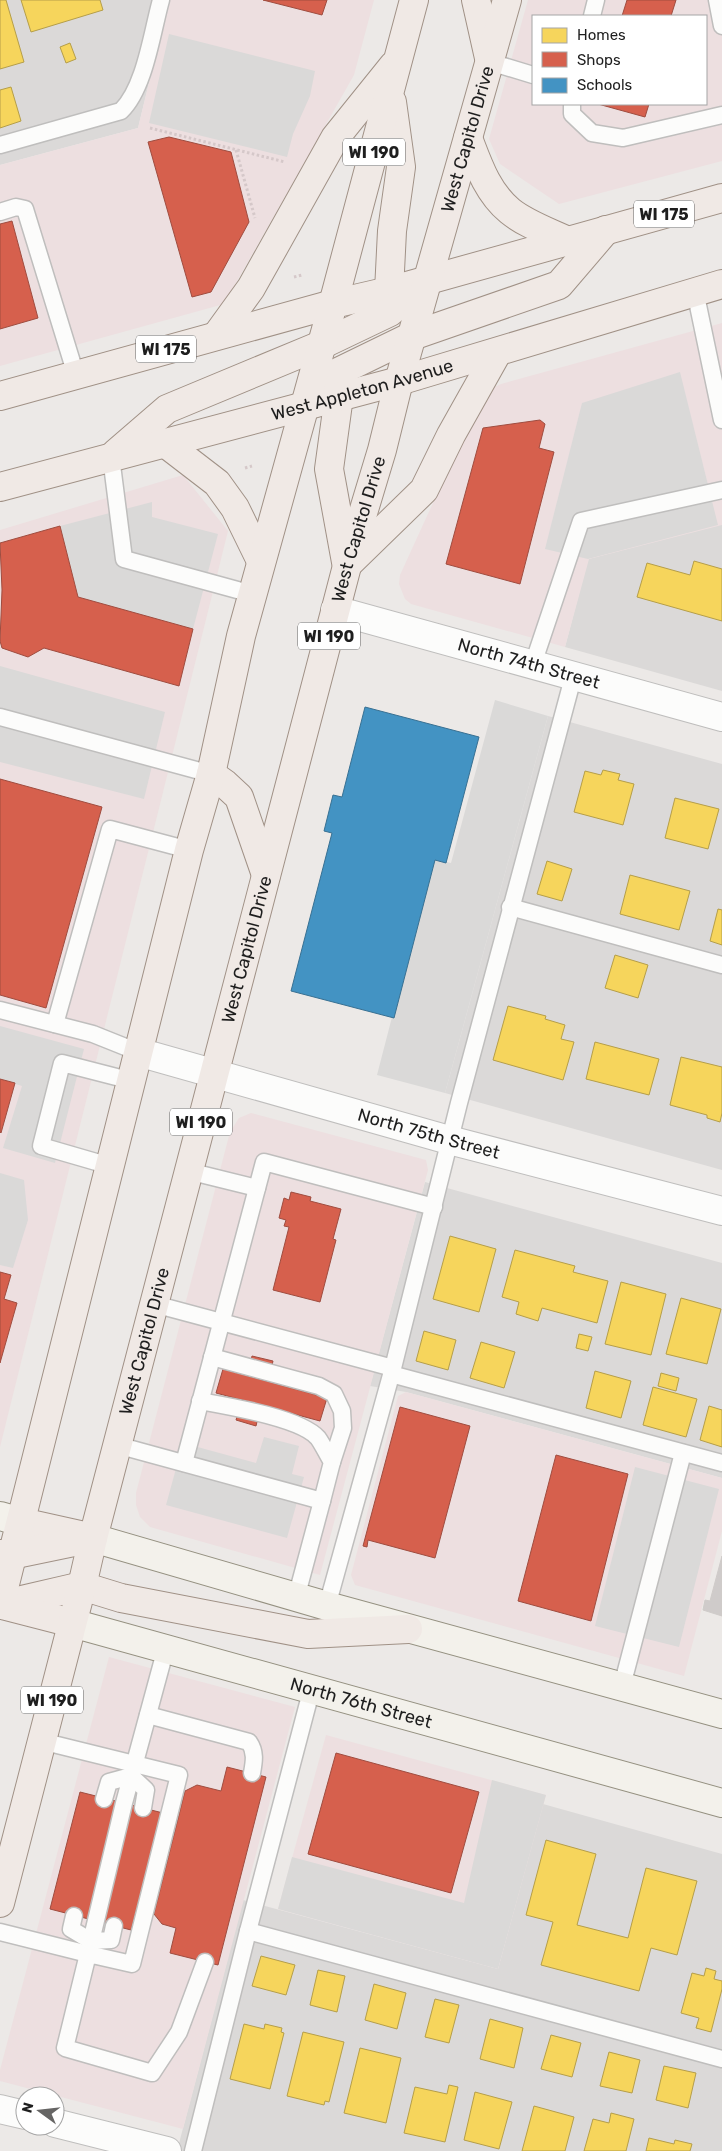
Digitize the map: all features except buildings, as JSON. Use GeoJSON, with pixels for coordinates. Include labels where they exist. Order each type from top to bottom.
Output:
{"type":"FeatureCollection","features":[{"type":"Feature","properties":{"kind":"main road","name":"WI 190"},"geometry":{"type":"LineString","coordinates":[[333,304],[414,0]]}},
{"type":"Feature","properties":{"kind":"main road"},"geometry":{"type":"LineString","coordinates":[[476,0],[490,62]]}},
{"type":"Feature","properties":{"kind":"main road","name":"West Capitol Drive"},"geometry":{"type":"LineString","coordinates":[[0,1903],[82,1586],[92,1538],[335,610],[382,450],[399,381],[402,341],[427,280],[507,0]]}},
{"type":"Feature","properties":{"kind":"main road"},"geometry":{"type":"LineString","coordinates":[[217,336],[251,288],[335,138],[399,59]]}},
{"type":"Feature","properties":{"kind":"main road"},"geometry":{"type":"LineString","coordinates":[[390,91],[401,167],[392,231],[389,302],[402,341]]}},
{"type":"Feature","properties":{"kind":"main road"},"geometry":{"type":"LineString","coordinates":[[468,138],[482,172],[494,194],[509,210],[521,218],[568,241]]}},
{"type":"Feature","properties":{"kind":"main road","name":"WI 175"},"geometry":{"type":"LineString","coordinates":[[427,280],[722,198]]}},
{"type":"Feature","properties":{"kind":"main road"},"geometry":{"type":"LineString","coordinates":[[303,407],[402,341],[559,285],[606,230]]}},
{"type":"Feature","properties":{"kind":"main road"},"geometry":{"type":"LineString","coordinates":[[111,457],[167,409],[329,342],[389,302],[427,280]]}},
{"type":"Feature","properties":{"kind":"main road","name":"West Appleton Avenue"},"geometry":{"type":"LineString","coordinates":[[338,384],[399,381],[722,284]]}},
{"type":"Feature","properties":{"kind":"main road","name":"WI 175"},"geometry":{"type":"LineString","coordinates":[[0,396],[333,304],[389,302]]}},
{"type":"Feature","properties":{"kind":"main road"},"geometry":{"type":"LineString","coordinates":[[333,304],[329,342],[303,407],[252,594],[211,774],[189,850],[110,1166],[11,1519],[0,1604],[82,1586],[122,1598],[308,1634],[408,1629]]}},
{"type":"Feature","properties":{"kind":"main road"},"geometry":{"type":"LineString","coordinates":[[329,342],[338,384],[329,469],[347,566]]}},
{"type":"Feature","properties":{"kind":"main road"},"geometry":{"type":"LineString","coordinates":[[347,566],[424,490],[451,434],[497,353]]}},
{"type":"Feature","properties":{"kind":"main road","name":"West Appleton Avenue"},"geometry":{"type":"LineString","coordinates":[[0,487],[303,407]]}},
{"type":"Feature","properties":{"kind":"main road"},"geometry":{"type":"LineString","coordinates":[[164,443],[217,483],[235,508],[261,561]]}},
{"type":"Feature","properties":{"kind":"main road"},"geometry":{"type":"LineString","coordinates":[[211,774],[239,797],[266,875]]}},
{"type":"Feature","properties":{"kind":"main road"},"geometry":{"type":"LineString","coordinates":[[11,1519],[92,1538],[262,1586],[296,1598],[722,1714]]}},
{"type":"Feature","properties":{"kind":"main road"},"geometry":{"type":"LineString","coordinates":[[5,1555],[92,1538]]}},
{"type":"Feature","properties":{"kind":"main road","name":"North 76th Street"},"geometry":{"type":"LineString","coordinates":[[0,1604],[312,1688],[722,1803]]}},
{"type":"Feature","properties":{"kind":"street","name":"North 74th Street"},"geometry":{"type":"LineString","coordinates":[[335,610],[574,674],[722,717]]}},
{"type":"Feature","properties":{"kind":"street","name":"North 75th Street"},"geometry":{"type":"LineString","coordinates":[[138,1052],[449,1140],[722,1211]]}},
{"type":"Feature","properties":{"kind":"street"},"geometry":{"type":"LineString","coordinates":[[0,2109],[15,2113]]}},
{"type":"Feature","properties":{"kind":"street"},"geometry":{"type":"LineString","coordinates":[[65,2126],[167,2151]]}},
{"type":"Feature","properties":{"kind":"lane"},"geometry":{"type":"LineString","coordinates":[[0,145],[121,111],[131,102],[140,83],[160,0]]}},
{"type":"Feature","properties":{"kind":"lane"},"geometry":{"type":"LineString","coordinates":[[592,15],[596,0]]}},
{"type":"Feature","properties":{"kind":"lane"},"geometry":{"type":"LineString","coordinates":[[717,0],[722,26]]}},
{"type":"Feature","properties":{"kind":"lane"},"geometry":{"type":"LineString","coordinates":[[490,62],[532,75]]}},
{"type":"Feature","properties":{"kind":"lane"},"geometry":{"type":"LineString","coordinates":[[572,105],[572,114],[592,133],[623,138],[722,116]]}},
{"type":"Feature","properties":{"kind":"lane"},"geometry":{"type":"LineString","coordinates":[[0,212],[16,207],[25,209],[76,375]]}},
{"type":"Feature","properties":{"kind":"lane"},"geometry":{"type":"LineString","coordinates":[[695,291],[722,420]]}},
{"type":"Feature","properties":{"kind":"lane"},"geometry":{"type":"LineString","coordinates":[[111,457],[124,559],[252,594]]}},
{"type":"Feature","properties":{"kind":"lane"},"geometry":{"type":"LineString","coordinates":[[534,664],[582,521],[722,490]]}},
{"type":"Feature","properties":{"kind":"lane"},"geometry":{"type":"LineString","coordinates":[[327,1606],[392,1371],[449,1140],[574,674]]}},
{"type":"Feature","properties":{"kind":"lane"},"geometry":{"type":"LineString","coordinates":[[0,717],[211,774]]}},
{"type":"Feature","properties":{"kind":"lane"},"geometry":{"type":"LineString","coordinates":[[56,1024],[110,829],[189,850]]}},
{"type":"Feature","properties":{"kind":"lane"},"geometry":{"type":"LineString","coordinates":[[510,907],[722,966]]}},
{"type":"Feature","properties":{"kind":"lane"},"geometry":{"type":"LineString","coordinates":[[0,1010],[93,1034],[138,1052]]}},
{"type":"Feature","properties":{"kind":"lane"},"geometry":{"type":"LineString","coordinates":[[110,1166],[41,1146],[62,1063],[132,1081]]}},
{"type":"Feature","properties":{"kind":"lane"},"geometry":{"type":"LineString","coordinates":[[184,1463],[264,1162],[434,1207]]}},
{"type":"Feature","properties":{"kind":"lane"},"geometry":{"type":"LineString","coordinates":[[188,1171],[257,1188]]}},
{"type":"Feature","properties":{"kind":"lane"},"geometry":{"type":"LineString","coordinates":[[154,1304],[722,1463]]}},
{"type":"Feature","properties":{"kind":"lane"},"geometry":{"type":"LineString","coordinates":[[212,1357],[319,1386],[334,1394],[342,1411],[343,1428],[332,1462],[296,1598]]}},
{"type":"Feature","properties":{"kind":"lane"},"geometry":{"type":"LineString","coordinates":[[200,1401],[231,1406],[297,1424],[317,1437],[332,1462]]}},
{"type":"Feature","properties":{"kind":"lane"},"geometry":{"type":"LineString","coordinates":[[117,1445],[322,1501]]}},
{"type":"Feature","properties":{"kind":"lane"},"geometry":{"type":"LineString","coordinates":[[622,1686],[683,1453]]}},
{"type":"Feature","properties":{"kind":"lane"},"geometry":{"type":"LineString","coordinates":[[166,1648],[133,1769],[65,2048],[152,2073],[180,2032],[205,1962]]}},
{"type":"Feature","properties":{"kind":"lane"},"geometry":{"type":"LineString","coordinates":[[193,2151],[312,1688]]}},
{"type":"Feature","properties":{"kind":"lane"},"geometry":{"type":"LineString","coordinates":[[148,1715],[249,1742],[253,1747],[254,1761],[252,1774]]}},
{"type":"Feature","properties":{"kind":"lane"},"geometry":{"type":"LineString","coordinates":[[0,1932],[89,1948],[132,1964],[180,1775],[133,1769],[42,1741]]}},
{"type":"Feature","properties":{"kind":"lane"},"geometry":{"type":"LineString","coordinates":[[104,1799],[109,1782],[133,1769]]}},
{"type":"Feature","properties":{"kind":"lane"},"geometry":{"type":"LineString","coordinates":[[133,1769],[146,1790],[143,1808]]}},
{"type":"Feature","properties":{"kind":"lane"},"geometry":{"type":"LineString","coordinates":[[74,1916],[72,1929],[89,1948]]}},
{"type":"Feature","properties":{"kind":"lane"},"geometry":{"type":"LineString","coordinates":[[89,1948],[111,1940],[114,1926]]}},
{"type":"Feature","properties":{"kind":"lane"},"geometry":{"type":"LineString","coordinates":[[248,1932],[722,2059]]}},
{"type":"Feature","properties":{"kind":"path"},"geometry":{"type":"LineString","coordinates":[[150,128],[287,163]]}},
{"type":"Feature","properties":{"kind":"path"},"geometry":{"type":"LineString","coordinates":[[236,150],[256,222]]}},
{"type":"Feature","properties":{"kind":"path"},"geometry":{"type":"LineString","coordinates":[[291,277],[302,275]]}},
{"type":"Feature","properties":{"kind":"shaded area"},"geometry":{"type":"Polygon","coordinates":[[[0,0],[169,0],[138,128],[0,165],[0,0]]]}},
{"type":"Feature","properties":{"kind":"shaded area"},"geometry":{"type":"Polygon","coordinates":[[[169,0],[374,0],[354,75],[224,304],[0,366],[0,165],[138,128],[169,0]]]}},
{"type":"Feature","properties":{"kind":"shaded area"},"geometry":{"type":"Polygon","coordinates":[[[528,0],[722,0],[722,161],[559,204],[500,164],[489,139],[528,0]]]}},
{"type":"Feature","properties":{"kind":"shaded area"},"geometry":{"type":"Polygon","coordinates":[[[169,34],[315,71],[310,96],[293,134],[287,157],[149,123],[169,34]]]}},
{"type":"Feature","properties":{"kind":"shaded area"},"geometry":{"type":"Polygon","coordinates":[[[722,323],[722,525],[589,559],[565,647],[411,604],[405,599],[399,584],[400,575],[481,398],[490,389],[501,384],[722,323]]]}},
{"type":"Feature","properties":{"kind":"shaded area"},"geometry":{"type":"Polygon","coordinates":[[[680,372],[718,525],[588,559],[545,549],[582,403],[680,372]]]}},
{"type":"Feature","properties":{"kind":"shaded area"},"geometry":{"type":"Polygon","coordinates":[[[183,475],[228,531],[0,1447],[0,530],[183,475]]]}},
{"type":"Feature","properties":{"kind":"shaded area"},"geometry":{"type":"Polygon","coordinates":[[[152,502],[152,517],[218,534],[193,629],[78,597],[60,526],[152,502]]]}},
{"type":"Feature","properties":{"kind":"shaded area"},"geometry":{"type":"Polygon","coordinates":[[[722,525],[722,691],[565,647],[588,559],[722,525]]]}},
{"type":"Feature","properties":{"kind":"shaded area"},"geometry":{"type":"Polygon","coordinates":[[[0,666],[165,712],[144,799],[0,762],[0,666]]]}},
{"type":"Feature","properties":{"kind":"shaded area"},"geometry":{"type":"Polygon","coordinates":[[[495,700],[548,716],[445,1093],[377,1075],[433,859],[451,863],[495,700]]]}},
{"type":"Feature","properties":{"kind":"shaded area"},"geometry":{"type":"Polygon","coordinates":[[[548,716],[722,764],[722,1170],[445,1093],[548,716]]]}},
{"type":"Feature","properties":{"kind":"shaded area"},"geometry":{"type":"Polygon","coordinates":[[[0,1026],[84,1049],[55,1163],[3,1148],[22,1086],[0,1079],[0,1026]]]}},
{"type":"Feature","properties":{"kind":"shaded area"},"geometry":{"type":"Polygon","coordinates":[[[251,1113],[426,1160],[428,1170],[320,1575],[150,1527],[140,1517],[136,1505],[136,1493],[230,1132],[239,1118],[251,1113]]]}},
{"type":"Feature","properties":{"kind":"shaded area"},"geometry":{"type":"Polygon","coordinates":[[[0,1173],[24,1180],[28,1220],[13,1268],[0,1265],[0,1173]]]}},
{"type":"Feature","properties":{"kind":"shaded area"},"geometry":{"type":"Polygon","coordinates":[[[425,1182],[722,1263],[722,1478],[406,1392],[370,1386],[425,1182]]]}},
{"type":"Feature","properties":{"kind":"shaded area"},"geometry":{"type":"Polygon","coordinates":[[[406,1392],[722,1478],[722,1531],[684,1676],[355,1585],[351,1575],[398,1396],[406,1392]]]}},
{"type":"Feature","properties":{"kind":"shaded area"},"geometry":{"type":"Polygon","coordinates":[[[264,1437],[299,1446],[292,1474],[304,1477],[287,1538],[166,1505],[183,1443],[256,1463],[264,1437]]]}},
{"type":"Feature","properties":{"kind":"shaded area"},"geometry":{"type":"Polygon","coordinates":[[[635,1467],[719,1489],[679,1647],[595,1626],[635,1467]]]}},
{"type":"Feature","properties":{"kind":"shaded area"},"geometry":{"type":"Polygon","coordinates":[[[109,1657],[295,1707],[183,2129],[65,2098],[65,2086],[19,2086],[0,2081],[0,2070],[109,1657]]]}},
{"type":"Feature","properties":{"kind":"shaded area"},"geometry":{"type":"Polygon","coordinates":[[[326,1735],[546,1795],[498,1969],[278,1909],[326,1735]]]}},
{"type":"Feature","properties":{"kind":"shaded area"},"geometry":{"type":"Polygon","coordinates":[[[492,1780],[546,1795],[498,1969],[278,1909],[292,1857],[464,1903],[492,1780]]]}},
{"type":"Feature","properties":{"kind":"shaded area"},"geometry":{"type":"Polygon","coordinates":[[[543,1804],[722,1854],[722,2151],[177,2151],[243,1900],[498,1969],[543,1804]]]}}]}
